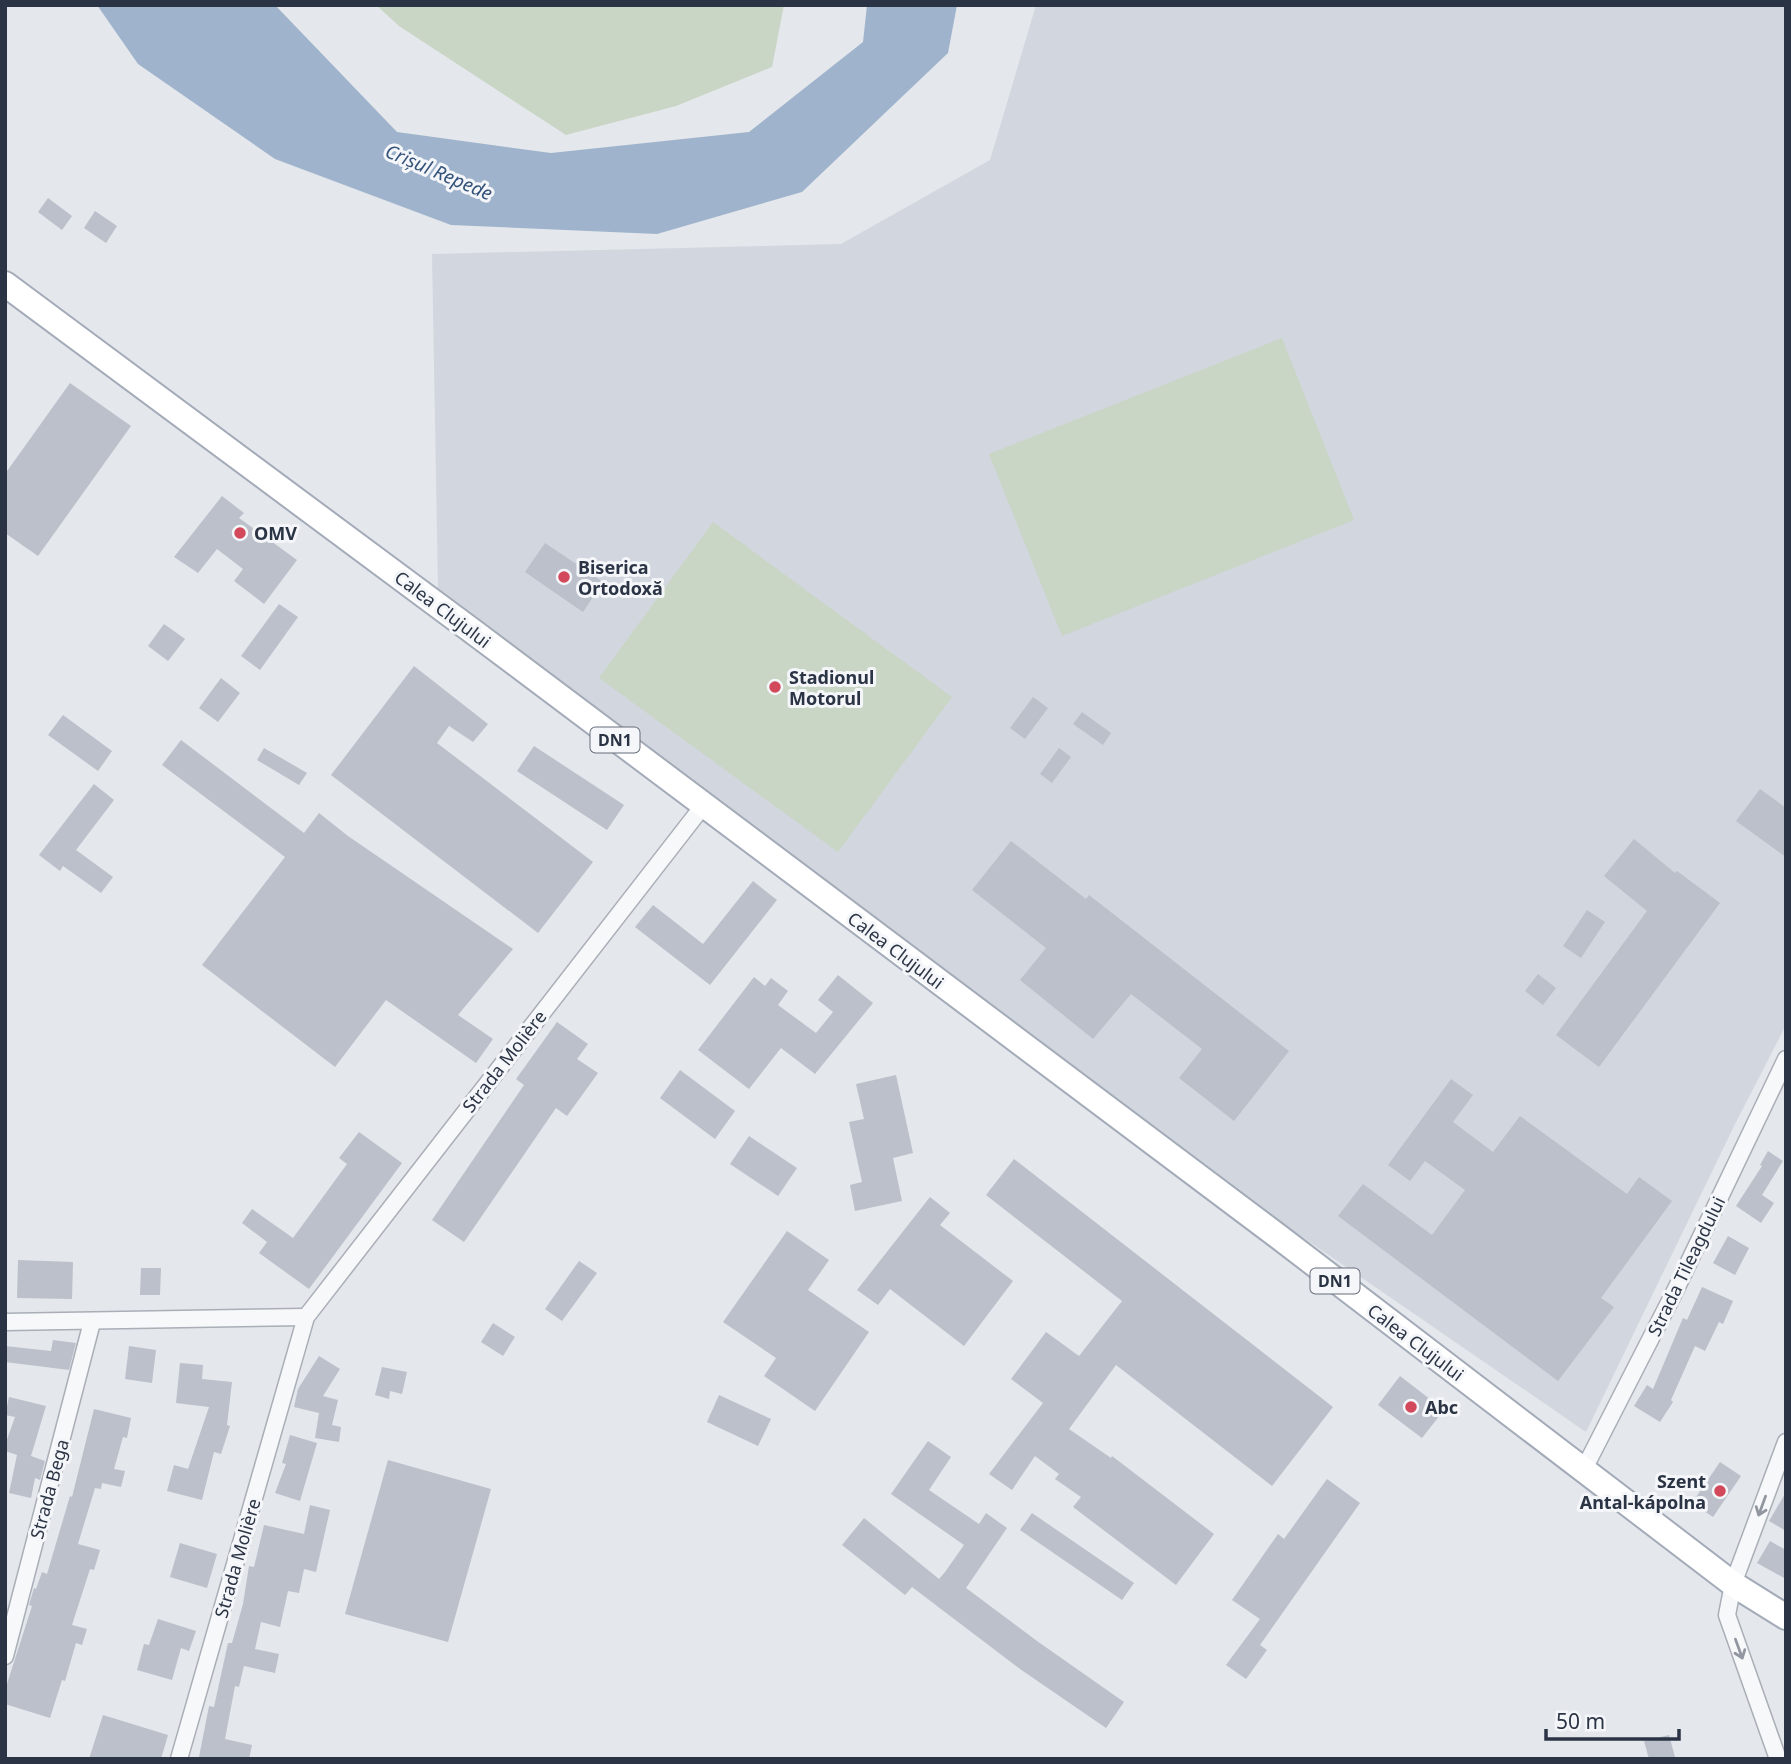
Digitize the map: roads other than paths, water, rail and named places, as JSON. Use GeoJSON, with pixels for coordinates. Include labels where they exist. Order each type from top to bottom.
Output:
{"type":"FeatureCollection","features":[{"type":"Feature","properties":{"kind":"main road","name":"Calea Clujului"},"geometry":{"type":"LineString","coordinates":[[5,284],[1279,1237],[1733,1584],[1786,1617]]}},
{"type":"Feature","properties":{"kind":"street","name":"Strada Molière"},"geometry":{"type":"LineString","coordinates":[[179,1759],[306,1317],[703,806]]}},
{"type":"Feature","properties":{"kind":"street","name":"Strada Tileagdului"},"geometry":{"type":"LineString","coordinates":[[1583,1471],[1676,1289],[1786,1059]]}},
{"type":"Feature","properties":{"kind":"street"},"geometry":{"type":"LineString","coordinates":[[5,1322],[306,1317]]}},
{"type":"Feature","properties":{"kind":"street","name":"Strada Bega"},"geometry":{"type":"LineString","coordinates":[[5,1656],[92,1322]]}},
{"type":"Feature","properties":{"kind":"street"},"geometry":{"type":"LineString","coordinates":[[1778,1759],[1727,1615],[1733,1584],[1786,1442]]}},
{"type":"Feature","properties":{"kind":"water","name":"Crișul Repede"},"geometry":{"type":"Polygon","coordinates":[[[97,5],[275,5],[397,132],[551,153],[749,132],[863,42],[867,5],[957,5],[948,53],[802,192],[657,234],[451,225],[275,159],[138,64],[97,5]]]}},
{"type":"Feature","properties":{"kind":"place","name":"OMV"},"geometry":{"type":"Point","coordinates":[240,533]}},
{"type":"Feature","properties":{"kind":"place","name":"Biserica Ortodoxă"},"geometry":{"type":"Point","coordinates":[564,577]}},
{"type":"Feature","properties":{"kind":"place","name":"Stadionul Motorul"},"geometry":{"type":"Point","coordinates":[775,687]}},
{"type":"Feature","properties":{"kind":"place","name":"Abc"},"geometry":{"type":"Point","coordinates":[1411,1407]}},
{"type":"Feature","properties":{"kind":"place","name":"Szent Antal-kápolna"},"geometry":{"type":"Point","coordinates":[1720,1491]}}]}
